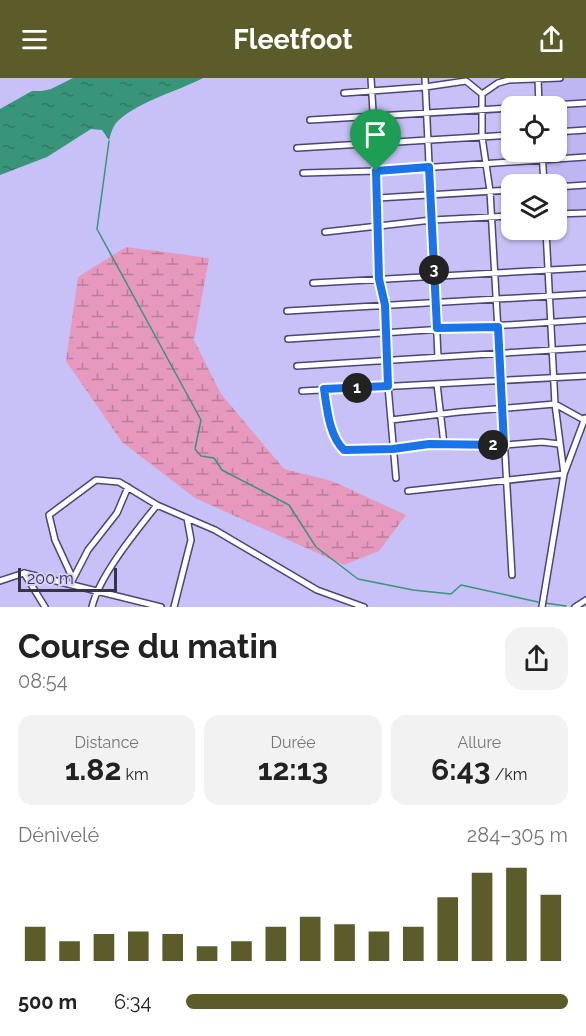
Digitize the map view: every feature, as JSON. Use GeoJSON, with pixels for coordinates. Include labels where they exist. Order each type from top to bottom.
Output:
{"type":"FeatureCollection","features":[{"type":"Feature","properties":{"kind":"street"},"geometry":{"type":"LineString","coordinates":[[371,78],[375,116],[379,279],[385,305],[388,386],[396,478]]}},
{"type":"Feature","properties":{"kind":"street"},"geometry":{"type":"LineString","coordinates":[[425,78],[438,357]]}},
{"type":"Feature","properties":{"kind":"street"},"geometry":{"type":"LineString","coordinates":[[538,78],[538,96]]}},
{"type":"Feature","properties":{"kind":"street"},"geometry":{"type":"LineString","coordinates":[[482,94],[498,83],[509,79],[560,78]]}},
{"type":"Feature","properties":{"kind":"street"},"geometry":{"type":"LineString","coordinates":[[344,93],[425,87],[466,80],[482,94]]}},
{"type":"Feature","properties":{"kind":"street"},"geometry":{"type":"LineString","coordinates":[[482,94],[482,137],[490,191],[512,575]]}},
{"type":"Feature","properties":{"kind":"street"},"geometry":{"type":"LineString","coordinates":[[567,104],[586,103]]}},
{"type":"Feature","properties":{"kind":"street"},"geometry":{"type":"LineString","coordinates":[[310,120],[501,109]]}},
{"type":"Feature","properties":{"kind":"street"},"geometry":{"type":"LineString","coordinates":[[567,131],[586,130]]}},
{"type":"Feature","properties":{"kind":"street"},"geometry":{"type":"LineString","coordinates":[[297,148],[501,136]]}},
{"type":"Feature","properties":{"kind":"street"},"geometry":{"type":"LineString","coordinates":[[567,158],[586,158]]}},
{"type":"Feature","properties":{"kind":"street"},"geometry":{"type":"LineString","coordinates":[[303,173],[376,171],[509,162]]}},
{"type":"Feature","properties":{"kind":"street"},"geometry":{"type":"LineString","coordinates":[[567,186],[586,185]]}},
{"type":"Feature","properties":{"kind":"street"},"geometry":{"type":"LineString","coordinates":[[378,198],[501,190]]}},
{"type":"Feature","properties":{"kind":"street"},"geometry":{"type":"LineString","coordinates":[[567,214],[586,213]]}},
{"type":"Feature","properties":{"kind":"street"},"geometry":{"type":"LineString","coordinates":[[325,232],[432,220],[501,217]]}},
{"type":"Feature","properties":{"kind":"street"},"geometry":{"type":"LineString","coordinates":[[546,240],[555,404],[564,474]]}},
{"type":"Feature","properties":{"kind":"street"},"geometry":{"type":"LineString","coordinates":[[313,283],[586,268]]}},
{"type":"Feature","properties":{"kind":"street"},"geometry":{"type":"LineString","coordinates":[[287,310],[586,294]]}},
{"type":"Feature","properties":{"kind":"street"},"geometry":{"type":"LineString","coordinates":[[288,339],[586,320]]}},
{"type":"Feature","properties":{"kind":"street"},"geometry":{"type":"LineString","coordinates":[[297,366],[586,348]]}},
{"type":"Feature","properties":{"kind":"street"},"geometry":{"type":"LineString","coordinates":[[302,391],[586,376]]}},
{"type":"Feature","properties":{"kind":"street"},"geometry":{"type":"LineString","coordinates":[[437,384],[444,444]]}},
{"type":"Feature","properties":{"kind":"street"},"geometry":{"type":"LineString","coordinates":[[324,389],[337,444],[344,450],[393,449],[429,444],[504,445],[542,442],[559,444]]}},
{"type":"Feature","properties":{"kind":"street"},"geometry":{"type":"LineString","coordinates":[[391,420],[555,404],[585,418],[564,474],[542,607]]}},
{"type":"Feature","properties":{"kind":"street"},"geometry":{"type":"LineString","coordinates":[[408,491],[564,474]]}},
{"type":"Feature","properties":{"kind":"street"},"geometry":{"type":"LineString","coordinates":[[72,581],[55,540],[49,515],[96,480],[118,482],[157,506],[215,530],[317,590],[363,607]]}},
{"type":"Feature","properties":{"kind":"street"},"geometry":{"type":"LineString","coordinates":[[72,581],[88,550],[117,513],[128,488]]}},
{"type":"Feature","properties":{"kind":"street"},"geometry":{"type":"LineString","coordinates":[[92,607],[98,590],[133,535],[157,506]]}},
{"type":"Feature","properties":{"kind":"street"},"geometry":{"type":"LineString","coordinates":[[174,607],[191,540],[187,518]]}},
{"type":"Feature","properties":{"kind":"street"},"geometry":{"type":"LineString","coordinates":[[24,573],[45,607]]}},
{"type":"Feature","properties":{"kind":"street"},"geometry":{"type":"LineString","coordinates":[[0,581],[24,573],[72,581],[161,607]]}},
{"type":"Feature","properties":{"kind":"street"},"geometry":{"type":"LineString","coordinates":[[575,607],[586,600]]}},
{"type":"Feature","properties":{"kind":"shaded area"},"geometry":{"type":"Polygon","coordinates":[[[539,78],[586,78],[586,213],[567,214],[567,174],[544,174],[543,162],[567,162],[567,96],[540,96],[539,78]]]}},
{"type":"Feature","properties":{"kind":"green space"},"geometry":{"type":"Polygon","coordinates":[[[126,247],[209,258],[194,340],[221,394],[284,469],[332,481],[406,515],[379,551],[344,565],[195,498],[122,442],[66,361],[78,277],[126,247]]]}},
{"type":"Feature","properties":{"kind":"water"},"geometry":{"type":"Polygon","coordinates":[[[73,78],[203,78],[137,107],[115,124],[109,140],[102,130],[91,129],[47,157],[0,175],[0,109],[32,91],[51,89],[73,78]]]}},
{"type":"Feature","properties":{"kind":"waterway"},"geometry":{"type":"LineString","coordinates":[[109,141],[97,229],[201,420],[195,449],[201,456],[214,458],[222,470],[289,505],[316,547],[358,579],[413,590],[451,594],[461,585],[538,602]]}},
{"type":"Feature","properties":{"kind":"waterway"},"geometry":{"type":"LineString","coordinates":[[545,603],[566,606]]}},
{"type":"Feature","properties":{"kind":"route"},"geometry":{"type":"LineString","coordinates":[[429,167],[437,328],[498,327],[504,445],[429,444],[393,449],[344,450],[337,444],[324,389],[388,386],[385,305],[379,279],[376,171],[429,167]]}}]}
